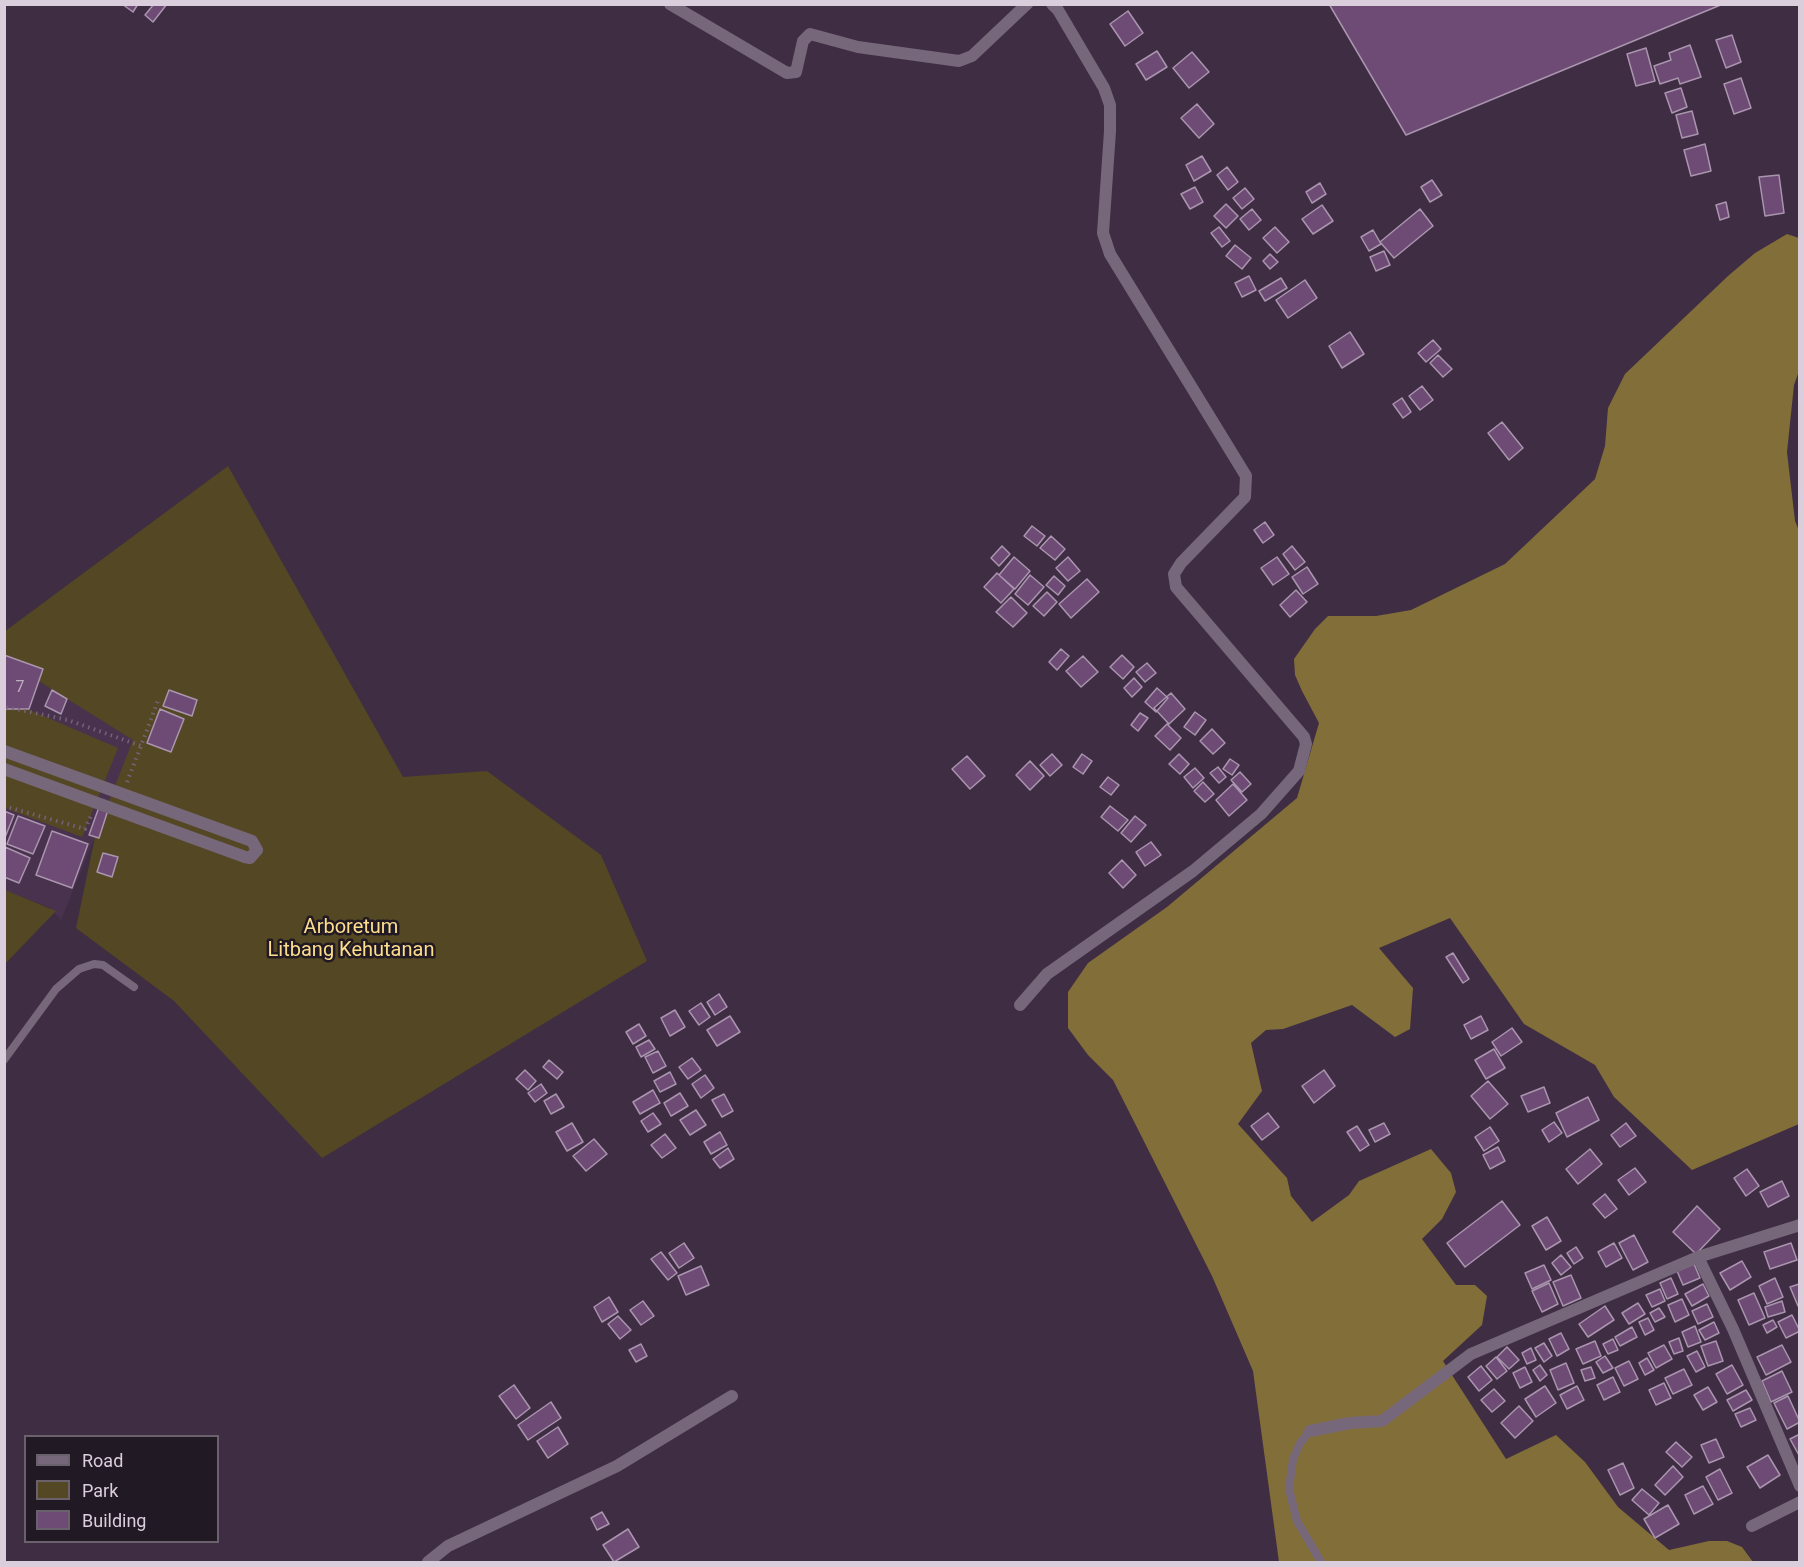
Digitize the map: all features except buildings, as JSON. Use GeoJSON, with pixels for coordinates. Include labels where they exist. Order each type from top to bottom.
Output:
{"type":"FeatureCollection","features":[{"type":"Feature","properties":{"kind":"street"},"geometry":{"type":"LineString","coordinates":[[670,4],[787,73],[796,72],[803,41],[810,34],[858,47],[959,61],[972,56],[1027,4]]}},
{"type":"Feature","properties":{"kind":"street"},"geometry":{"type":"LineString","coordinates":[[1020,1005],[1047,974],[1193,871],[1261,814],[1299,771],[1306,744],[1304,737],[1176,587],[1174,574],[1181,563],[1245,497],[1246,476],[1110,254],[1103,232],[1110,105],[1104,88],[1058,10],[1052,4]]}},
{"type":"Feature","properties":{"kind":"street"},"geometry":{"type":"LineString","coordinates":[[4,751],[252,842],[257,846],[255,855],[245,857],[4,769]]}},
{"type":"Feature","properties":{"kind":"street"},"geometry":{"type":"LineString","coordinates":[[103,805],[109,789]]}},
{"type":"Feature","properties":{"kind":"street"},"geometry":{"type":"LineString","coordinates":[[1310,1431],[1350,1423],[1382,1421],[1471,1354],[1548,1319],[1698,1257],[1800,1225]]}},
{"type":"Feature","properties":{"kind":"street"},"geometry":{"type":"LineString","coordinates":[[1698,1257],[1733,1329],[1800,1486]]}},
{"type":"Feature","properties":{"kind":"street"},"geometry":{"type":"LineString","coordinates":[[428,1563],[448,1546],[617,1466],[732,1396]]}},
{"type":"Feature","properties":{"kind":"street"},"geometry":{"type":"LineString","coordinates":[[1752,1526],[1800,1502]]}},
{"type":"Feature","properties":{"kind":"lane"},"geometry":{"type":"LineString","coordinates":[[4,1060],[56,989],[79,969],[94,964],[103,965],[134,987]]}},
{"type":"Feature","properties":{"kind":"lane"},"geometry":{"type":"LineString","coordinates":[[1310,1431],[1300,1443],[1293,1459],[1289,1490],[1297,1521],[1321,1563]]}},
{"type":"Feature","properties":{"kind":"path"},"geometry":{"type":"LineString","coordinates":[[123,795],[159,698]]}},
{"type":"Feature","properties":{"kind":"path"},"geometry":{"type":"LineString","coordinates":[[4,712],[6,707],[68,720],[141,746]]}},
{"type":"Feature","properties":{"kind":"path"},"geometry":{"type":"LineString","coordinates":[[4,806],[86,829]]}},
{"type":"Feature","properties":{"kind":"shaded area"},"geometry":{"type":"Polygon","coordinates":[[[1787,234],[1799,238],[1799,371],[1794,385],[1787,452],[1795,521],[1800,533],[1799,1124],[1692,1170],[1614,1097],[1595,1065],[1524,1024],[1450,918],[1379,948],[1413,988],[1410,1029],[1395,1037],[1352,1005],[1283,1029],[1266,1030],[1251,1043],[1262,1091],[1238,1124],[1287,1178],[1291,1196],[1312,1222],[1349,1195],[1359,1181],[1431,1149],[1451,1173],[1456,1192],[1442,1219],[1422,1239],[1456,1285],[1475,1285],[1487,1296],[1482,1325],[1443,1361],[1506,1459],[1556,1435],[1585,1462],[1618,1507],[1669,1550],[1709,1541],[1727,1541],[1742,1547],[1753,1562],[1279,1562],[1253,1371],[1212,1276],[1113,1080],[1088,1055],[1068,1028],[1068,992],[1088,963],[1167,907],[1297,798],[1319,723],[1295,675],[1294,659],[1315,629],[1328,616],[1376,616],[1411,610],[1505,564],[1595,479],[1605,446],[1608,408],[1625,374],[1728,276],[1755,253],[1787,234]]]}},
{"type":"Feature","properties":{"kind":"shaded area"},"geometry":{"type":"Polygon","coordinates":[[[4,660],[133,739],[168,685],[95,837],[61,920],[49,907],[5,891],[4,660]]]}},
{"type":"Feature","properties":{"kind":"green space","name":"Arboretum Litbang Kehutanan"},"geometry":{"type":"Polygon","coordinates":[[[228,466],[403,777],[487,771],[601,855],[647,961],[322,1158],[174,1001],[76,928],[95,837],[133,740],[5,660],[4,632],[228,466]]]}},
{"type":"Feature","properties":{"kind":"green space"},"geometry":{"type":"Polygon","coordinates":[[[4,699],[118,748],[82,837],[5,808],[4,699]]]}},
{"type":"Feature","properties":{"kind":"green space"},"geometry":{"type":"Polygon","coordinates":[[[5,890],[56,911],[5,964],[5,890]]]}}]}
